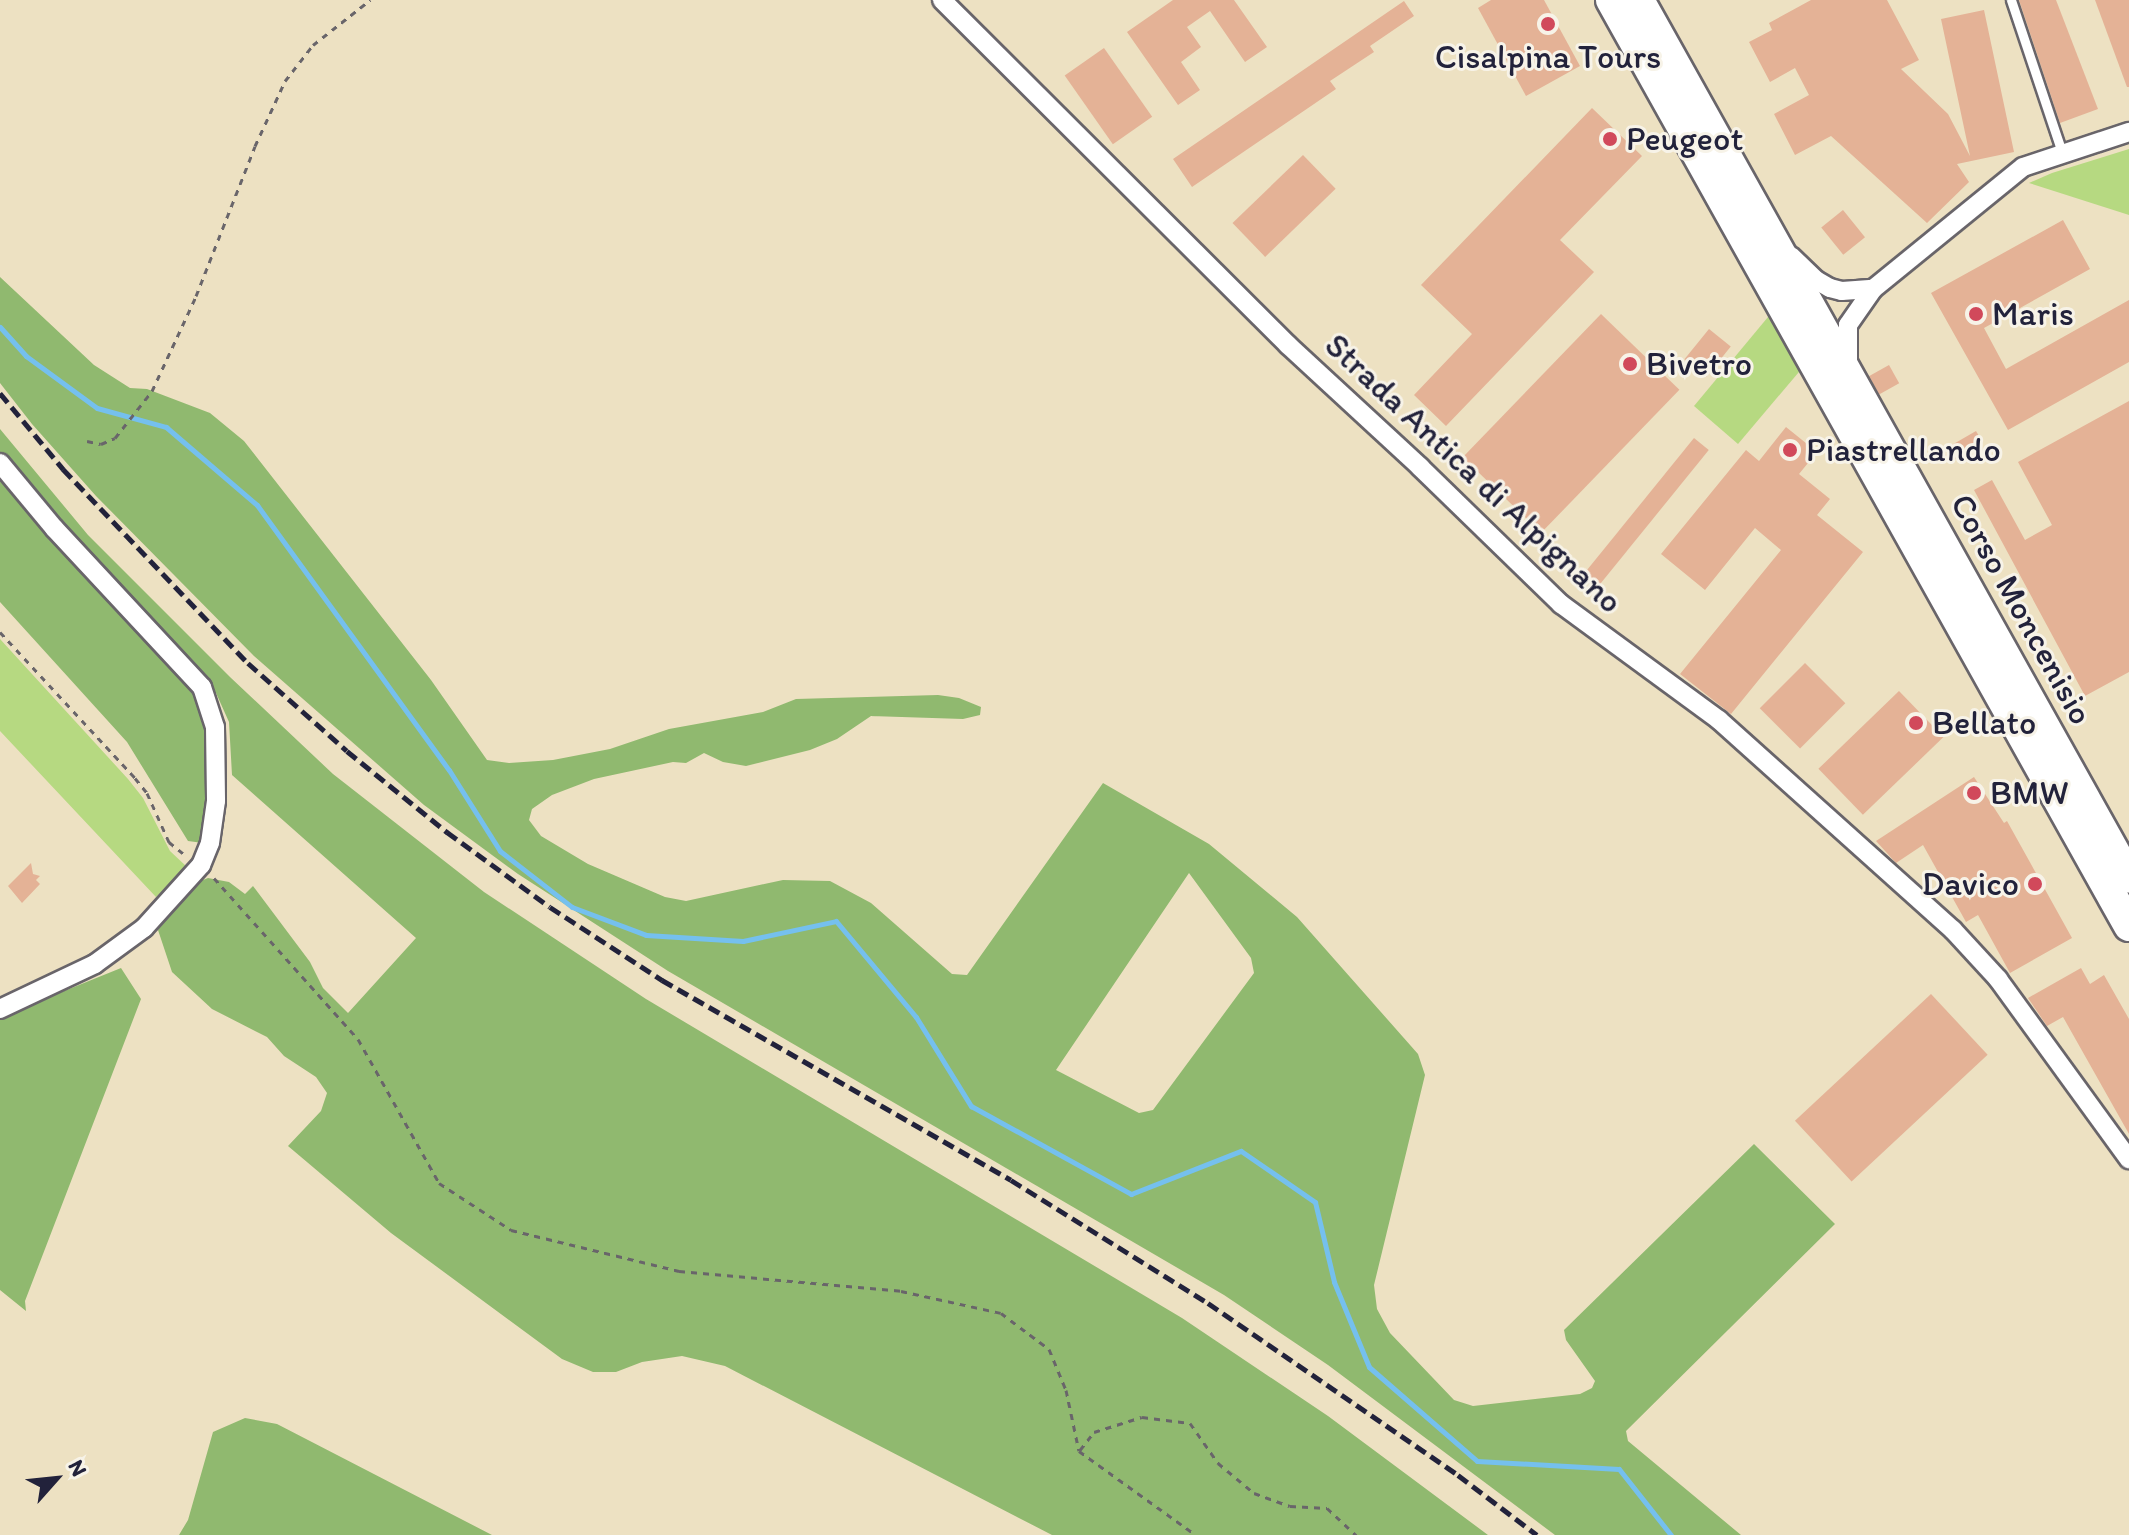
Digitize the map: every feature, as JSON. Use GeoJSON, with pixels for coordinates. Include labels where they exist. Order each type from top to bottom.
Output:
{"type":"FeatureCollection","features":[{"type":"Feature","properties":{"kind":"main road","name":"Corso Moncenisio"},"geometry":{"type":"LineString","coordinates":[[1611,0],[2129,926]]}},
{"type":"Feature","properties":{"kind":"main road","name":"Corso Moncenisio"},"geometry":{"type":"LineString","coordinates":[[1639,0],[2129,878]]}},
{"type":"Feature","properties":{"kind":"street","name":"Strada Antica di Alpignano"},"geometry":{"type":"LineString","coordinates":[[942,0],[1288,345],[1561,604],[1719,720],[1953,930],[1998,979],[2129,1159]]}},
{"type":"Feature","properties":{"kind":"street"},"geometry":{"type":"LineString","coordinates":[[1848,375],[1848,325],[1873,289],[2023,167],[2129,132]]}},
{"type":"Feature","properties":{"kind":"street"},"geometry":{"type":"LineString","coordinates":[[1769,235],[1816,280],[1830,288],[1842,291],[1873,289]]}},
{"type":"Feature","properties":{"kind":"street"},"geometry":{"type":"LineString","coordinates":[[0,463],[54,528],[202,687],[215,727],[216,801],[210,843],[201,865],[144,928],[95,964],[0,1009]]}},
{"type":"Feature","properties":{"kind":"lane"},"geometry":{"type":"LineString","coordinates":[[2011,0],[2062,152]]}},
{"type":"Feature","properties":{"kind":"path"},"geometry":{"type":"LineString","coordinates":[[87,441],[101,444],[115,438],[128,426],[152,391],[196,296],[255,146],[285,81],[313,45],[370,0]]}},
{"type":"Feature","properties":{"kind":"path"},"geometry":{"type":"LineString","coordinates":[[0,632],[135,778],[174,848],[201,865],[358,1039],[439,1183],[511,1230],[679,1271],[901,1291],[1001,1313],[1049,1349],[1066,1390],[1079,1451],[1196,1535]]}},
{"type":"Feature","properties":{"kind":"path"},"geometry":{"type":"LineString","coordinates":[[1079,1451],[1094,1432],[1142,1417],[1190,1423],[1218,1463],[1254,1493],[1290,1506],[1327,1508],[1356,1535]]}},
{"type":"Feature","properties":{"kind":"green space"},"geometry":{"type":"Polygon","coordinates":[[[2129,149],[2129,215],[2029,183],[2052,173],[2129,149]]]}},
{"type":"Feature","properties":{"kind":"green space"},"geometry":{"type":"Polygon","coordinates":[[[0,277],[94,365],[130,388],[147,389],[210,413],[244,441],[431,680],[487,760],[509,763],[553,760],[610,749],[669,729],[763,712],[796,699],[938,695],[959,698],[981,707],[980,715],[963,719],[871,716],[837,739],[810,750],[746,766],[723,762],[704,753],[686,763],[673,762],[594,779],[552,795],[532,809],[529,820],[541,836],[588,864],[665,897],[686,901],[783,880],[830,881],[871,903],[952,974],[967,975],[1103,783],[1209,844],[1297,917],[1418,1054],[1425,1075],[1374,1285],[1377,1309],[1390,1333],[1454,1400],[1473,1406],[1580,1394],[1592,1388],[1595,1381],[1566,1340],[1564,1330],[1754,1144],[1835,1224],[1626,1431],[1628,1441],[1741,1535],[1555,1535],[1328,1365],[1224,1295],[668,971],[518,874],[424,805],[254,656],[96,496],[0,383],[0,277]],[[1189,873],[1056,1070],[1139,1113],[1153,1110],[1254,973],[1251,958],[1189,873]]]}},
{"type":"Feature","properties":{"kind":"green space"},"geometry":{"type":"Polygon","coordinates":[[[1773,311],[1804,366],[1738,444],[1694,406],[1773,311]]]}},
{"type":"Feature","properties":{"kind":"green space"},"geometry":{"type":"Polygon","coordinates":[[[0,429],[88,535],[230,677],[333,774],[484,892],[646,999],[1182,1318],[1328,1416],[1488,1535],[1052,1535],[725,1366],[682,1356],[642,1362],[616,1372],[593,1372],[562,1359],[391,1233],[288,1146],[321,1111],[327,1093],[316,1077],[284,1056],[267,1037],[212,1009],[172,972],[158,930],[173,903],[198,882],[208,878],[229,882],[245,894],[253,886],[310,962],[323,988],[348,1013],[416,938],[232,775],[229,722],[216,693],[206,705],[212,757],[203,843],[188,841],[127,742],[0,602],[0,429]]]}},
{"type":"Feature","properties":{"kind":"green space"},"geometry":{"type":"Polygon","coordinates":[[[0,639],[128,779],[143,798],[170,851],[187,867],[156,897],[0,731],[0,639]]]}},
{"type":"Feature","properties":{"kind":"green space"},"geometry":{"type":"Polygon","coordinates":[[[121,968],[141,999],[25,1301],[26,1311],[0,1290],[0,1017],[121,968]]]}},
{"type":"Feature","properties":{"kind":"green space"},"geometry":{"type":"Polygon","coordinates":[[[245,1418],[277,1424],[492,1535],[179,1535],[188,1520],[213,1432],[245,1418]]]}},
{"type":"Feature","properties":{"kind":"building"},"geometry":{"type":"Polygon","coordinates":[[[1173,0],[1234,0],[1267,47],[1245,62],[1210,11],[1187,27],[1201,47],[1181,62],[1200,90],[1178,105],[1127,32],[1173,0]]]}},
{"type":"Feature","properties":{"kind":"building"},"geometry":{"type":"Polygon","coordinates":[[[1491,0],[1544,0],[1580,66],[1526,96],[1478,8],[1491,0]]]}},
{"type":"Feature","properties":{"kind":"building"},"geometry":{"type":"Polygon","coordinates":[[[1811,0],[1887,0],[1919,60],[1901,69],[1948,114],[1970,156],[1941,19],[1984,10],[2014,152],[1957,164],[1969,182],[1927,223],[1831,136],[1795,155],[1774,114],[1809,95],[1795,68],[1770,82],[1749,42],[1772,30],[1769,23],[1811,0]]]}},
{"type":"Feature","properties":{"kind":"building"},"geometry":{"type":"Polygon","coordinates":[[[2019,0],[2056,0],[2098,109],[2060,123],[2019,0]]]}},
{"type":"Feature","properties":{"kind":"building"},"geometry":{"type":"Polygon","coordinates":[[[2095,0],[2129,0],[2129,87],[2127,87],[2095,0]]]}},
{"type":"Feature","properties":{"kind":"building"},"geometry":{"type":"Polygon","coordinates":[[[1404,1],[1414,16],[1370,46],[1374,52],[1330,81],[1336,89],[1192,187],[1173,159],[1404,1]]]}},
{"type":"Feature","properties":{"kind":"building"},"geometry":{"type":"Polygon","coordinates":[[[1104,48],[1152,117],[1113,144],[1065,76],[1104,48]]]}},
{"type":"Feature","properties":{"kind":"building"},"geometry":{"type":"Polygon","coordinates":[[[1592,108],[1642,156],[1560,240],[1594,272],[1446,426],[1414,395],[1472,334],[1421,285],[1592,108]]]}},
{"type":"Feature","properties":{"kind":"building"},"geometry":{"type":"Polygon","coordinates":[[[1303,155],[1336,189],[1265,257],[1233,223],[1303,155]]]}},
{"type":"Feature","properties":{"kind":"building"},"geometry":{"type":"Polygon","coordinates":[[[1843,210],[1865,237],[1843,255],[1821,228],[1843,210]]]}},
{"type":"Feature","properties":{"kind":"building","name":"Maris"},"geometry":{"type":"Polygon","coordinates":[[[2063,220],[2090,269],[1984,328],[2006,369],[2129,300],[2129,362],[2008,430],[1931,293],[2063,220]]]}},
{"type":"Feature","properties":{"kind":"building"},"geometry":{"type":"Polygon","coordinates":[[[1601,314],[1679,390],[1541,533],[1463,457],[1601,314]]]}},
{"type":"Feature","properties":{"kind":"building"},"geometry":{"type":"Polygon","coordinates":[[[1709,329],[1731,347],[1706,377],[1684,359],[1709,329]]]}},
{"type":"Feature","properties":{"kind":"building"},"geometry":{"type":"Polygon","coordinates":[[[1889,365],[1899,383],[1879,395],[1869,376],[1889,365]]]}},
{"type":"Feature","properties":{"kind":"building"},"geometry":{"type":"Polygon","coordinates":[[[2129,401],[2129,672],[2085,696],[1974,490],[1992,480],[2025,540],[2052,525],[2018,462],[2129,401]]]}},
{"type":"Feature","properties":{"kind":"building"},"geometry":{"type":"Polygon","coordinates":[[[1786,427],[1817,452],[1799,474],[1830,499],[1817,515],[1863,552],[1731,714],[1680,674],[1781,550],[1755,528],[1705,590],[1661,554],[1746,450],[1759,461],[1786,427]]]}},
{"type":"Feature","properties":{"kind":"building"},"geometry":{"type":"Polygon","coordinates":[[[1976,431],[1983,443],[1954,460],[1947,448],[1976,431]]]}},
{"type":"Feature","properties":{"kind":"building"},"geometry":{"type":"Polygon","coordinates":[[[1694,438],[1709,450],[1596,589],[1581,577],[1694,438]]]}},
{"type":"Feature","properties":{"kind":"building"},"geometry":{"type":"Polygon","coordinates":[[[1805,663],[1845,703],[1800,749],[1760,708],[1805,663]]]}},
{"type":"Feature","properties":{"kind":"building"},"geometry":{"type":"Polygon","coordinates":[[[1899,691],[1943,737],[1863,815],[1818,769],[1899,691]]]}},
{"type":"Feature","properties":{"kind":"building"},"geometry":{"type":"Polygon","coordinates":[[[1974,777],[2004,823],[2007,821],[2072,938],[2010,973],[1978,915],[1966,922],[1923,845],[1896,863],[1876,841],[1974,777]]]}},
{"type":"Feature","properties":{"kind":"building"},"geometry":{"type":"Polygon","coordinates":[[[31,863],[33,874],[40,876],[36,880],[40,884],[22,903],[8,886],[31,863]]]}},
{"type":"Feature","properties":{"kind":"building"},"geometry":{"type":"Polygon","coordinates":[[[2081,968],[2090,984],[2104,975],[2129,1019],[2129,1134],[2063,1017],[2047,1026],[2028,998],[2081,968]]]}},
{"type":"Feature","properties":{"kind":"building"},"geometry":{"type":"Polygon","coordinates":[[[1931,994],[1988,1055],[1852,1182],[1795,1121],[1931,994]]]}},
{"type":"Feature","properties":{"kind":"waterway"},"geometry":{"type":"LineString","coordinates":[[0,327],[26,356],[97,408],[166,427],[257,505],[449,770],[500,851],[572,907],[646,935],[743,941],[836,921],[916,1017],[971,1106],[1131,1194],[1241,1151],[1315,1202],[1334,1282],[1369,1367],[1477,1461],[1619,1469],[1671,1535]]}},
{"type":"Feature","properties":{"kind":"railway"},"geometry":{"type":"LineString","coordinates":[[0,393],[63,469],[248,663],[347,751],[447,832],[550,907],[662,980],[1011,1180],[1208,1303],[1458,1475],[1537,1535]]}},
{"type":"Feature","properties":{"kind":"place","name":"Cisalpina Tours"},"geometry":{"type":"Point","coordinates":[1548,24]}},
{"type":"Feature","properties":{"kind":"place","name":"Peugeot"},"geometry":{"type":"Point","coordinates":[1610,139]}},
{"type":"Feature","properties":{"kind":"place","name":"Maris"},"geometry":{"type":"Point","coordinates":[1976,314]}},
{"type":"Feature","properties":{"kind":"place","name":"Bivetro"},"geometry":{"type":"Point","coordinates":[1630,364]}},
{"type":"Feature","properties":{"kind":"place","name":"Piastrellando"},"geometry":{"type":"Point","coordinates":[1790,450]}},
{"type":"Feature","properties":{"kind":"place","name":"Bellato"},"geometry":{"type":"Point","coordinates":[1916,723]}},
{"type":"Feature","properties":{"kind":"place","name":"BMW"},"geometry":{"type":"Point","coordinates":[1974,793]}},
{"type":"Feature","properties":{"kind":"place","name":"Davico"},"geometry":{"type":"Point","coordinates":[2035,884]}}]}
